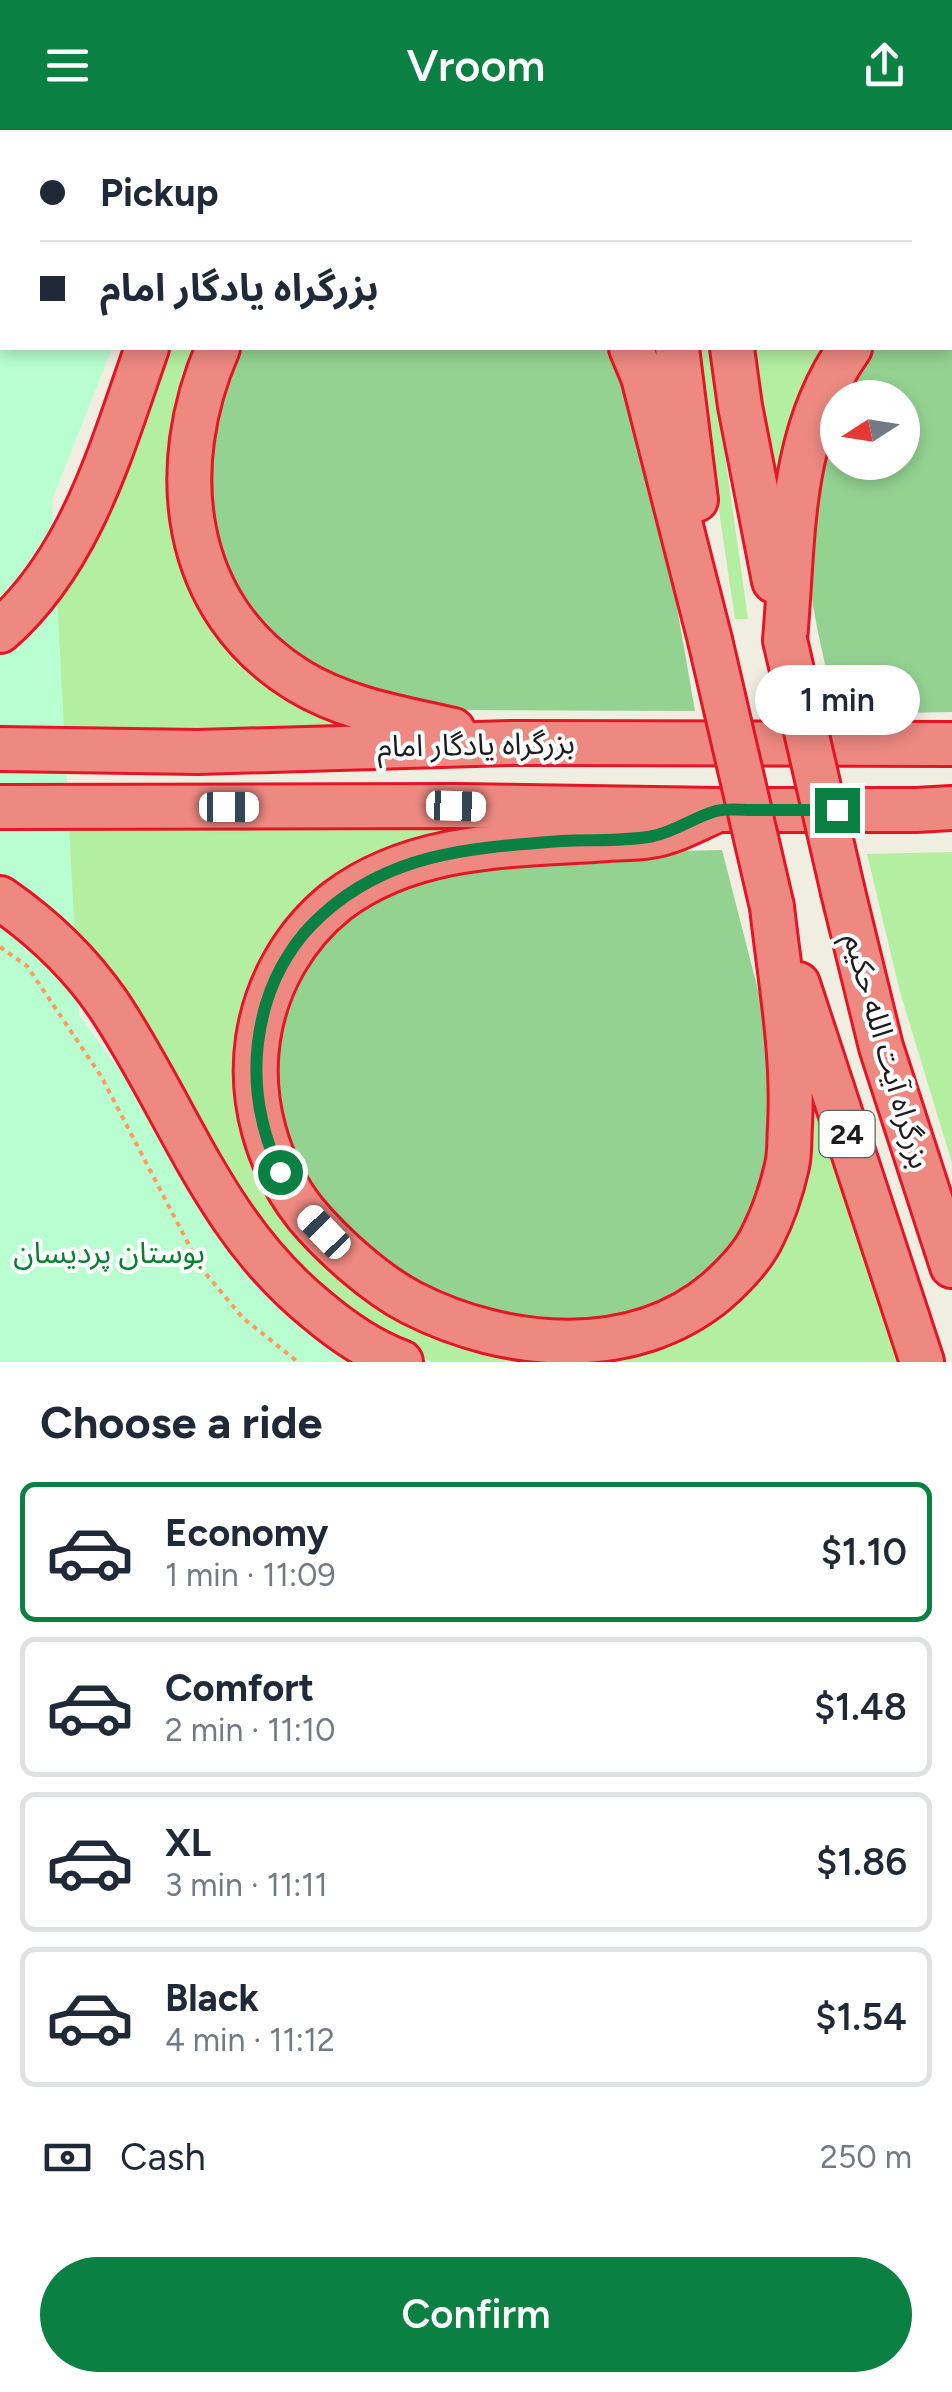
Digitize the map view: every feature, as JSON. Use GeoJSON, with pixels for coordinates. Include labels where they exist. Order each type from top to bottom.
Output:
{"type":"FeatureCollection","features":[{"type":"Feature","properties":{"kind":"highway"},"geometry":{"type":"LineString","coordinates":[[0,630],[38,590],[73,536],[104,467],[146,350]]}},
{"type":"Feature","properties":{"kind":"highway"},"geometry":{"type":"LineString","coordinates":[[217,350],[205,378],[189,456],[191,522],[200,557],[242,632],[279,668],[341,701],[512,743]]}},
{"type":"Feature","properties":{"kind":"highway"},"geometry":{"type":"LineString","coordinates":[[633,350],[644,377],[710,640]]}},
{"type":"Feature","properties":{"kind":"highway","name":"24"},"geometry":{"type":"LineString","coordinates":[[677,350],[710,640],[772,907]]}},
{"type":"Feature","properties":{"kind":"highway","name":"24"},"geometry":{"type":"LineString","coordinates":[[732,350],[786,640]]}},
{"type":"Feature","properties":{"kind":"highway"},"geometry":{"type":"LineString","coordinates":[[786,640],[800,466],[826,388],[849,350]]}},
{"type":"Feature","properties":{"kind":"highway","name":"بزرگراه آیت الله حکیم"},"geometry":{"type":"LineString","coordinates":[[786,640],[882,1046],[952,1266]]}},
{"type":"Feature","properties":{"kind":"highway"},"geometry":{"type":"LineString","coordinates":[[907,744],[952,734]]}},
{"type":"Feature","properties":{"kind":"highway","name":"بزرگراه یادگار امام"},"geometry":{"type":"LineString","coordinates":[[0,749],[198,752],[512,743],[952,744]]}},
{"type":"Feature","properties":{"kind":"highway","name":"بزرگراه یادگار امام"},"geometry":{"type":"LineString","coordinates":[[0,806],[940,811]]}},
{"type":"Feature","properties":{"kind":"highway"},"geometry":{"type":"LineString","coordinates":[[718,810],[654,836],[492,846],[421,859],[394,868],[335,903],[305,930],[288,955],[260,1023],[256,1094],[262,1127],[280,1172],[306,1213],[372,1276],[409,1302],[475,1328],[548,1344],[584,1344],[614,1341],[677,1320],[737,1273],[762,1238],[788,1164],[792,1091],[772,907]]}},
{"type":"Feature","properties":{"kind":"highway"},"geometry":{"type":"LineString","coordinates":[[0,898],[50,937],[108,1004],[198,1165],[256,1249],[296,1293],[337,1327],[376,1352],[401,1362]]}},
{"type":"Feature","properties":{"kind":"highway","name":"بزرگراه آیت الله حکیم"},"geometry":{"type":"LineString","coordinates":[[772,907],[922,1362]]}},
{"type":"Feature","properties":{"kind":"highway"},"geometry":{"type":"LineString","coordinates":[[882,1046],[937,1150],[952,1193]]}},
{"type":"Feature","properties":{"kind":"path"},"geometry":{"type":"LineString","coordinates":[[0,947],[27,966],[101,1076],[202,1268],[242,1318],[298,1362]]}},
{"type":"Feature","properties":{"kind":"green space","name":"بوستان پردیسان"},"geometry":{"type":"Polygon","coordinates":[[[0,350],[111,350],[52,500],[79,1015],[145,1105],[370,1362],[0,1362],[0,350]]]}},
{"type":"Feature","properties":{"kind":"green space"},"geometry":{"type":"Polygon","coordinates":[[[164,350],[207,350],[417,733],[0,731],[164,350]]]}},
{"type":"Feature","properties":{"kind":"green space"},"geometry":{"type":"Polygon","coordinates":[[[234,350],[621,350],[652,463],[695,711],[440,710],[399,704],[280,652],[220,570],[201,460],[234,350]]]}},
{"type":"Feature","properties":{"kind":"green space"},"geometry":{"type":"Polygon","coordinates":[[[695,350],[710,350],[748,619],[735,619],[695,350]]]}},
{"type":"Feature","properties":{"kind":"green space"},"geometry":{"type":"Polygon","coordinates":[[[749,350],[835,350],[826,380],[820,380],[820,402],[778,543],[749,350]]]}},
{"type":"Feature","properties":{"kind":"green space"},"geometry":{"type":"Polygon","coordinates":[[[865,350],[952,350],[952,712],[836,714],[807,562],[806,515],[820,439],[820,480],[920,480],[920,380],[846,380],[865,350]]]}},
{"type":"Feature","properties":{"kind":"green space"},"geometry":{"type":"Polygon","coordinates":[[[0,824],[657,825],[291,930],[790,1014],[899,1362],[432,1362],[394,1346],[290,1271],[0,824]]]}},
{"type":"Feature","properties":{"kind":"green space"},"geometry":{"type":"Polygon","coordinates":[[[722,850],[776,1060],[779,1130],[740,1247],[671,1307],[574,1332],[432,1296],[347,1235],[292,1163],[270,1091],[278,1013],[331,925],[408,876],[540,854],[722,850]]]}},
{"type":"Feature","properties":{"kind":"green space"},"geometry":{"type":"Polygon","coordinates":[[[952,852],[952,1163],[900,992],[867,854],[952,852]]]}},
{"type":"Feature","properties":{"kind":"route"},"geometry":{"type":"LineString","coordinates":[[280,1172],[262,1127],[256,1094],[260,1023],[270,992],[305,930],[360,886],[421,859],[492,846],[654,836],[718,810],[837,810]]}}]}
